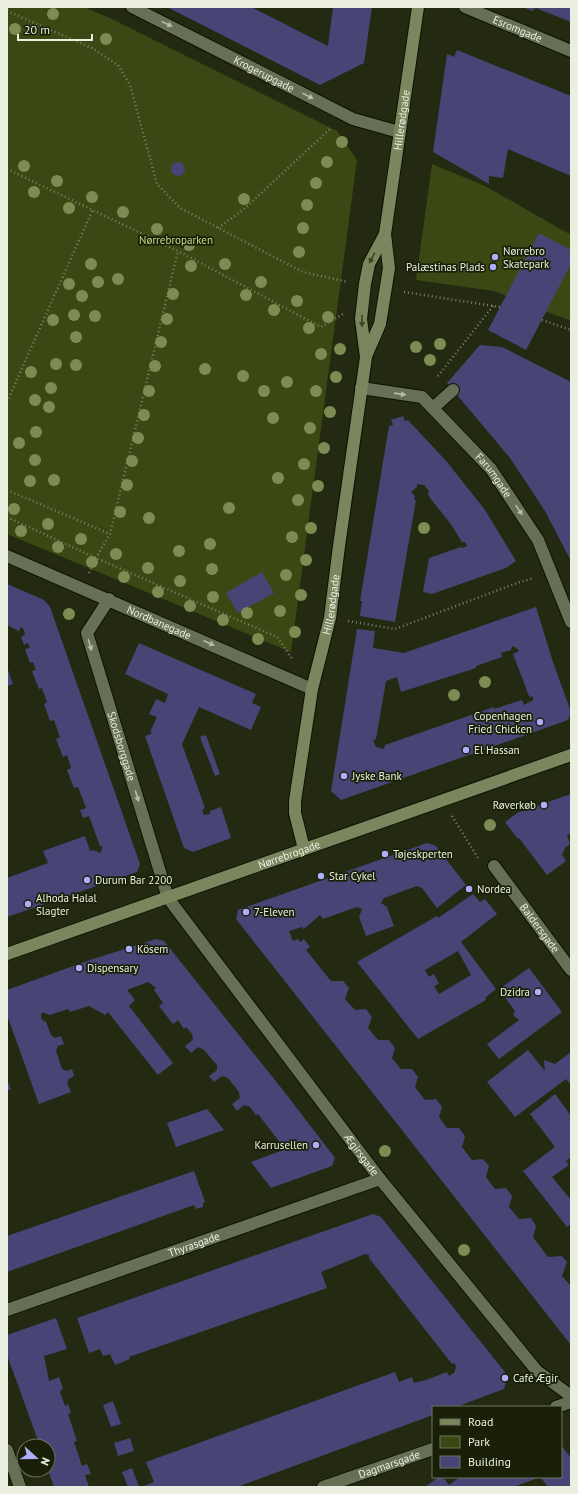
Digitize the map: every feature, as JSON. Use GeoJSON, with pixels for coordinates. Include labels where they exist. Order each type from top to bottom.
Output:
{"type":"FeatureCollection","features":[{"type":"Feature","properties":{"kind":"street","name":"Krogerupgade"},"geometry":{"type":"LineString","coordinates":[[132,7],[353,119],[399,132]]}},
{"type":"Feature","properties":{"kind":"street","name":"Hillerødgade"},"geometry":{"type":"LineString","coordinates":[[304,849],[295,813],[295,801],[312,689],[330,618],[366,357],[380,324],[389,268],[385,234],[418,7]]}},
{"type":"Feature","properties":{"kind":"street","name":"Esromgade"},"geometry":{"type":"LineString","coordinates":[[465,7],[571,51]]}},
{"type":"Feature","properties":{"kind":"street","name":"Hillerødgade"},"geometry":{"type":"LineString","coordinates":[[366,357],[361,319],[369,264],[385,234]]}},
{"type":"Feature","properties":{"kind":"street"},"geometry":{"type":"LineString","coordinates":[[361,388],[422,397]]}},
{"type":"Feature","properties":{"kind":"street"},"geometry":{"type":"LineString","coordinates":[[433,408],[453,390]]}},
{"type":"Feature","properties":{"kind":"street","name":"Farumgade"},"geometry":{"type":"LineString","coordinates":[[422,397],[491,469],[538,540],[571,622]]}},
{"type":"Feature","properties":{"kind":"street","name":"Nordbanegade"},"geometry":{"type":"LineString","coordinates":[[7,556],[109,599],[312,689]]}},
{"type":"Feature","properties":{"kind":"street","name":"Skodsborggade"},"geometry":{"type":"LineString","coordinates":[[109,599],[87,633],[168,898]]}},
{"type":"Feature","properties":{"kind":"street","name":"Nørrebrogade"},"geometry":{"type":"LineString","coordinates":[[7,954],[571,756]]}},
{"type":"Feature","properties":{"kind":"street","name":"Baldersgade"},"geometry":{"type":"LineString","coordinates":[[494,866],[571,970]]}},
{"type":"Feature","properties":{"kind":"street","name":"Ægirsgade"},"geometry":{"type":"LineString","coordinates":[[168,898],[380,1179],[537,1371],[571,1396]]}},
{"type":"Feature","properties":{"kind":"street","name":"Thyrasgade"},"geometry":{"type":"LineString","coordinates":[[7,1310],[380,1179]]}},
{"type":"Feature","properties":{"kind":"street"},"geometry":{"type":"LineString","coordinates":[[559,1406],[571,1402]]}},
{"type":"Feature","properties":{"kind":"street","name":"Dagmarsgade"},"geometry":{"type":"LineString","coordinates":[[323,1487],[432,1449]]}},
{"type":"Feature","properties":{"kind":"street"},"geometry":{"type":"LineString","coordinates":[[7,1450],[20,1487]]}},
{"type":"Feature","properties":{"kind":"path"},"geometry":{"type":"LineString","coordinates":[[7,11],[92,48],[118,65],[130,85],[157,184],[180,208],[303,272],[328,278]]}},
{"type":"Feature","properties":{"kind":"path"},"geometry":{"type":"LineString","coordinates":[[218,228],[243,210],[345,115]]}},
{"type":"Feature","properties":{"kind":"path"},"geometry":{"type":"LineString","coordinates":[[7,169],[178,251],[321,327],[363,303]]}},
{"type":"Feature","properties":{"kind":"path"},"geometry":{"type":"LineString","coordinates":[[7,402],[93,209]]}},
{"type":"Feature","properties":{"kind":"path"},"geometry":{"type":"LineString","coordinates":[[96,558],[110,534],[178,251]]}},
{"type":"Feature","properties":{"kind":"path"},"geometry":{"type":"LineString","coordinates":[[412,293],[500,307]]}},
{"type":"Feature","properties":{"kind":"path"},"geometry":{"type":"LineString","coordinates":[[422,397],[493,306]]}},
{"type":"Feature","properties":{"kind":"path"},"geometry":{"type":"LineString","coordinates":[[542,320],[571,330]]}},
{"type":"Feature","properties":{"kind":"path"},"geometry":{"type":"LineString","coordinates":[[7,490],[110,534]]}},
{"type":"Feature","properties":{"kind":"path"},"geometry":{"type":"LineString","coordinates":[[7,517],[96,558],[277,637],[295,663]]}},
{"type":"Feature","properties":{"kind":"path"},"geometry":{"type":"LineString","coordinates":[[330,618],[395,629],[517,583],[552,573]]}},
{"type":"Feature","properties":{"kind":"path"},"geometry":{"type":"LineString","coordinates":[[443,801],[477,857],[494,866]]}},
{"type":"Feature","properties":{"kind":"green space","name":"Nørrebroparken"},"geometry":{"type":"Polygon","coordinates":[[[7,7],[84,7],[114,20],[337,131],[357,160],[291,652],[7,534],[7,7]]]}},
{"type":"Feature","properties":{"kind":"green space","name":"Nørrebro Skatepark"},"geometry":{"type":"Polygon","coordinates":[[[432,164],[485,186],[571,235],[571,321],[494,291],[416,280],[432,164]]]}},
{"type":"Feature","properties":{"kind":"building"},"geometry":{"type":"Polygon","coordinates":[[[167,7],[251,7],[328,46],[333,7],[372,7],[364,63],[320,85],[167,7]]]}},
{"type":"Feature","properties":{"kind":"building"},"geometry":{"type":"Polygon","coordinates":[[[523,7],[571,7],[571,22],[536,8],[532,11],[523,7]]]}},
{"type":"Feature","properties":{"kind":"building"},"geometry":{"type":"Polygon","coordinates":[[[457,50],[571,96],[571,176],[508,149],[503,178],[489,176],[489,184],[433,152],[447,54],[454,57],[457,50]]]}},
{"type":"Feature","properties":{"kind":"building"},"geometry":{"type":"Polygon","coordinates":[[[178,162],[183,164],[185,169],[183,174],[178,176],[173,174],[171,169],[173,164],[178,162]]]}},
{"type":"Feature","properties":{"kind":"building"},"geometry":{"type":"Polygon","coordinates":[[[539,233],[571,250],[571,264],[526,350],[488,330],[539,233]]]}},
{"type":"Feature","properties":{"kind":"building"},"geometry":{"type":"Polygon","coordinates":[[[480,345],[502,347],[571,382],[571,561],[545,511],[510,458],[447,383],[480,345]]]}},
{"type":"Feature","properties":{"kind":"building"},"geometry":{"type":"Polygon","coordinates":[[[403,416],[405,421],[408,420],[447,462],[485,510],[516,561],[506,568],[432,594],[423,592],[429,558],[467,546],[465,542],[462,542],[450,523],[430,498],[428,494],[429,491],[424,485],[417,484],[417,487],[411,492],[415,496],[414,500],[416,500],[395,622],[360,616],[362,601],[360,601],[389,426],[393,425],[391,420],[403,416]]]}},
{"type":"Feature","properties":{"kind":"building"},"geometry":{"type":"Polygon","coordinates":[[[262,572],[274,593],[238,613],[226,593],[262,572]]]}},
{"type":"Feature","properties":{"kind":"building"},"geometry":{"type":"Polygon","coordinates":[[[7,584],[44,600],[50,607],[140,864],[137,872],[7,917],[7,878],[48,863],[43,851],[85,836],[90,851],[93,850],[100,853],[103,847],[100,846],[89,816],[83,818],[80,810],[86,808],[78,787],[74,788],[67,770],[71,768],[67,755],[63,757],[56,739],[60,737],[54,720],[50,721],[44,704],[47,702],[42,688],[39,689],[32,671],[36,670],[33,662],[30,663],[25,649],[30,648],[28,643],[24,645],[21,637],[25,635],[24,630],[21,627],[18,632],[7,625],[7,584]]]}},
{"type":"Feature","properties":{"kind":"building"},"geometry":{"type":"Polygon","coordinates":[[[536,607],[553,662],[571,712],[568,720],[341,800],[331,791],[357,629],[375,631],[373,648],[404,653],[536,607]],[[512,646],[511,650],[501,653],[502,657],[476,666],[476,668],[401,692],[397,677],[386,681],[376,739],[373,740],[376,747],[384,749],[385,745],[494,707],[494,709],[522,700],[524,705],[533,700],[533,696],[529,696],[513,654],[519,651],[517,648],[512,646]]]}},
{"type":"Feature","properties":{"kind":"building"},"geometry":{"type":"Polygon","coordinates":[[[139,643],[256,694],[252,703],[261,707],[251,730],[199,707],[182,744],[205,808],[202,810],[204,815],[210,814],[210,811],[221,807],[231,838],[193,852],[184,848],[145,736],[151,734],[152,732],[150,732],[157,717],[149,714],[156,699],[165,703],[168,694],[125,674],[139,643]]]}},
{"type":"Feature","properties":{"kind":"building"},"geometry":{"type":"Polygon","coordinates":[[[7,667],[13,684],[7,686],[7,667]]]}},
{"type":"Feature","properties":{"kind":"building"},"geometry":{"type":"Polygon","coordinates":[[[206,735],[220,774],[215,776],[200,737],[206,735]]]}},
{"type":"Feature","properties":{"kind":"building"},"geometry":{"type":"Polygon","coordinates":[[[571,794],[571,834],[567,835],[570,844],[565,848],[562,855],[566,861],[547,875],[505,822],[519,812],[571,794]]]}},
{"type":"Feature","properties":{"kind":"building"},"geometry":{"type":"Polygon","coordinates":[[[427,843],[436,846],[466,885],[437,908],[422,888],[417,886],[384,898],[381,903],[387,907],[394,926],[366,936],[359,917],[362,909],[357,907],[323,919],[320,915],[304,929],[302,927],[289,931],[293,941],[298,939],[300,942],[304,939],[310,947],[306,950],[331,981],[343,981],[349,988],[345,999],[355,1010],[366,1009],[372,1017],[368,1028],[378,1040],[389,1040],[395,1048],[392,1058],[401,1069],[412,1069],[418,1077],[415,1087],[425,1100],[436,1099],[442,1107],[439,1117],[447,1128],[459,1128],[465,1136],[462,1147],[472,1160],[483,1159],[489,1166],[486,1177],[495,1189],[506,1188],[512,1196],[509,1207],[519,1219],[531,1218],[536,1226],[533,1237],[548,1257],[562,1256],[567,1262],[562,1276],[571,1286],[571,1345],[236,919],[238,910],[427,843]]]}},
{"type":"Feature","properties":{"kind":"building"},"geometry":{"type":"Polygon","coordinates":[[[473,894],[480,902],[485,899],[497,914],[461,942],[496,989],[485,998],[486,1000],[418,1039],[357,962],[437,916],[438,918],[473,894]],[[458,951],[425,970],[429,977],[434,974],[439,984],[434,986],[439,994],[471,975],[458,951]]]}},
{"type":"Feature","properties":{"kind":"building"},"geometry":{"type":"Polygon","coordinates":[[[156,939],[164,941],[286,1094],[335,1158],[332,1166],[271,1188],[251,1162],[283,1150],[284,1144],[281,1144],[258,1114],[256,1115],[250,1107],[244,1105],[237,1111],[232,1104],[240,1098],[239,1092],[228,1078],[222,1076],[214,1082],[209,1076],[217,1070],[217,1065],[204,1050],[198,1047],[191,1053],[185,1046],[193,1040],[192,1034],[186,1027],[184,1029],[178,1020],[173,1024],[159,1006],[163,1003],[154,990],[156,988],[148,982],[127,990],[135,1000],[129,1006],[173,1063],[158,1075],[108,1012],[105,1015],[89,1006],[70,1012],[68,1009],[50,1015],[42,1012],[42,1020],[46,1022],[51,1035],[55,1038],[61,1036],[64,1044],[58,1046],[56,1051],[62,1069],[67,1071],[72,1069],[74,1076],[69,1079],[67,1083],[71,1092],[39,1104],[7,1015],[7,990],[87,961],[156,939]]]}},
{"type":"Feature","properties":{"kind":"building"},"geometry":{"type":"Polygon","coordinates":[[[529,968],[562,1012],[499,1059],[487,1044],[519,1020],[513,1015],[515,1011],[499,989],[529,968]]]}},
{"type":"Feature","properties":{"kind":"building"},"geometry":{"type":"Polygon","coordinates":[[[528,1050],[545,1071],[544,1060],[555,1064],[571,1052],[571,1085],[566,1079],[515,1117],[487,1082],[528,1050]]]}},
{"type":"Feature","properties":{"kind":"building"},"geometry":{"type":"Polygon","coordinates":[[[7,1080],[11,1089],[7,1091],[7,1080]]]}},
{"type":"Feature","properties":{"kind":"building"},"geometry":{"type":"Polygon","coordinates":[[[555,1094],[571,1116],[571,1157],[566,1161],[569,1165],[552,1177],[571,1200],[571,1224],[567,1227],[523,1171],[555,1147],[530,1114],[555,1094]]]}},
{"type":"Feature","properties":{"kind":"building"},"geometry":{"type":"Polygon","coordinates":[[[207,1109],[224,1130],[176,1147],[167,1123],[207,1109]]]}},
{"type":"Feature","properties":{"kind":"building"},"geometry":{"type":"Polygon","coordinates":[[[194,1171],[205,1202],[203,1203],[203,1207],[196,1209],[194,1205],[7,1272],[7,1236],[194,1171]]]}},
{"type":"Feature","properties":{"kind":"building"},"geometry":{"type":"Polygon","coordinates":[[[373,1214],[381,1217],[508,1376],[504,1389],[459,1406],[432,1406],[432,1415],[237,1487],[141,1487],[154,1482],[146,1462],[395,1372],[399,1382],[412,1377],[414,1383],[447,1372],[449,1376],[454,1373],[456,1368],[455,1363],[452,1364],[369,1258],[369,1255],[365,1254],[321,1272],[327,1288],[129,1357],[130,1359],[115,1365],[110,1354],[103,1356],[100,1349],[89,1353],[77,1318],[373,1214]]]}},
{"type":"Feature","properties":{"kind":"building"},"geometry":{"type":"Polygon","coordinates":[[[56,1318],[67,1349],[44,1356],[49,1381],[59,1377],[63,1388],[60,1392],[65,1406],[68,1404],[71,1413],[68,1414],[77,1441],[74,1442],[82,1466],[87,1464],[91,1474],[85,1475],[89,1487],[54,1487],[51,1478],[56,1478],[56,1438],[37,1438],[7,1355],[7,1335],[56,1318]]]}},
{"type":"Feature","properties":{"kind":"building"},"geometry":{"type":"Polygon","coordinates":[[[113,1401],[121,1424],[111,1427],[103,1405],[113,1401]]]}},
{"type":"Feature","properties":{"kind":"building"},"geometry":{"type":"Polygon","coordinates":[[[130,1438],[134,1451],[118,1456],[114,1443],[130,1438]]]}},
{"type":"Feature","properties":{"kind":"building"},"geometry":{"type":"Polygon","coordinates":[[[562,1446],[571,1458],[571,1487],[548,1487],[542,1479],[538,1478],[562,1478],[562,1446]]]}},
{"type":"Feature","properties":{"kind":"building"},"geometry":{"type":"Polygon","coordinates":[[[132,1468],[139,1487],[128,1487],[122,1472],[132,1468]]]}},
{"type":"Feature","properties":{"kind":"building"},"geometry":{"type":"Polygon","coordinates":[[[438,1478],[444,1478],[449,1485],[459,1478],[538,1478],[513,1487],[425,1487],[438,1478]]]}},
{"type":"Feature","properties":{"kind":"place","name":"Nørrebro Skatepark"},"geometry":{"type":"Point","coordinates":[495,257]}},
{"type":"Feature","properties":{"kind":"place","name":"Palæstinas Plads"},"geometry":{"type":"Point","coordinates":[493,267]}},
{"type":"Feature","properties":{"kind":"place","name":"Copenhagen Fried Chicken"},"geometry":{"type":"Point","coordinates":[540,722]}},
{"type":"Feature","properties":{"kind":"place","name":"El Hassan"},"geometry":{"type":"Point","coordinates":[466,750]}},
{"type":"Feature","properties":{"kind":"place","name":"Jyske Bank"},"geometry":{"type":"Point","coordinates":[344,776]}},
{"type":"Feature","properties":{"kind":"place","name":"Røverkøb"},"geometry":{"type":"Point","coordinates":[544,805]}},
{"type":"Feature","properties":{"kind":"place","name":"Tøjeskperten"},"geometry":{"type":"Point","coordinates":[385,854]}},
{"type":"Feature","properties":{"kind":"place","name":"Star Cykel"},"geometry":{"type":"Point","coordinates":[321,876]}},
{"type":"Feature","properties":{"kind":"place","name":"Durum Bar 2200"},"geometry":{"type":"Point","coordinates":[87,880]}},
{"type":"Feature","properties":{"kind":"place","name":"Nordea"},"geometry":{"type":"Point","coordinates":[469,889]}},
{"type":"Feature","properties":{"kind":"place","name":"Alhoda Halal Slagter"},"geometry":{"type":"Point","coordinates":[28,904]}},
{"type":"Feature","properties":{"kind":"place","name":"7-Eleven"},"geometry":{"type":"Point","coordinates":[246,912]}},
{"type":"Feature","properties":{"kind":"place","name":"Kösem"},"geometry":{"type":"Point","coordinates":[129,949]}},
{"type":"Feature","properties":{"kind":"place","name":"Dispensary"},"geometry":{"type":"Point","coordinates":[79,968]}},
{"type":"Feature","properties":{"kind":"place","name":"Dzidra"},"geometry":{"type":"Point","coordinates":[538,992]}},
{"type":"Feature","properties":{"kind":"place","name":"Karrusellen"},"geometry":{"type":"Point","coordinates":[316,1145]}},
{"type":"Feature","properties":{"kind":"place","name":"Café Ægir"},"geometry":{"type":"Point","coordinates":[505,1378]}}]}
